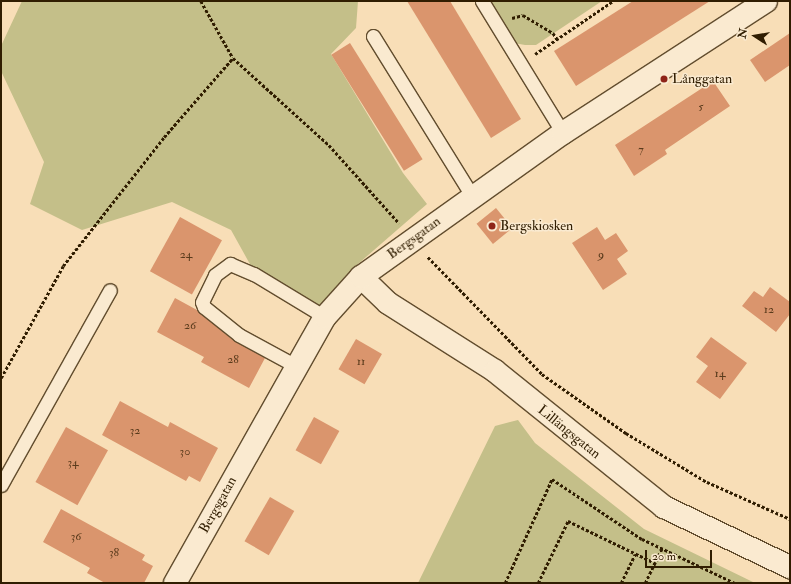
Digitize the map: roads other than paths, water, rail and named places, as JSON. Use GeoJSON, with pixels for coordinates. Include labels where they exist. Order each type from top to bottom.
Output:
{"type":"FeatureCollection","features":[{"type":"Feature","properties":{"kind":"street","name":"Bergsgatan"},"geometry":{"type":"LineString","coordinates":[[175,583],[325,317],[360,277],[413,237],[473,197],[563,133],[766,1]]}},
{"type":"Feature","properties":{"kind":"street","name":"Lillängsgatan"},"geometry":{"type":"LineString","coordinates":[[360,277],[388,303],[495,371],[664,507],[790,567]]}},
{"type":"Feature","properties":{"kind":"lane"},"geometry":{"type":"LineString","coordinates":[[482,1],[494,23],[521,63],[563,133]]}},
{"type":"Feature","properties":{"kind":"lane"},"geometry":{"type":"LineString","coordinates":[[373,36],[473,197]]}},
{"type":"Feature","properties":{"kind":"lane"},"geometry":{"type":"LineString","coordinates":[[296,366],[238,335],[204,308],[202,302],[215,275],[230,264],[254,274],[325,317]]}},
{"type":"Feature","properties":{"kind":"lane"},"geometry":{"type":"LineString","coordinates":[[1,484],[110,290]]}},
{"type":"Feature","properties":{"kind":"place","name":"Långgatan"},"geometry":{"type":"Point","coordinates":[664,79]}},
{"type":"Feature","properties":{"kind":"place","name":"Bergskiosken"},"geometry":{"type":"Point","coordinates":[492,226]}}]}
